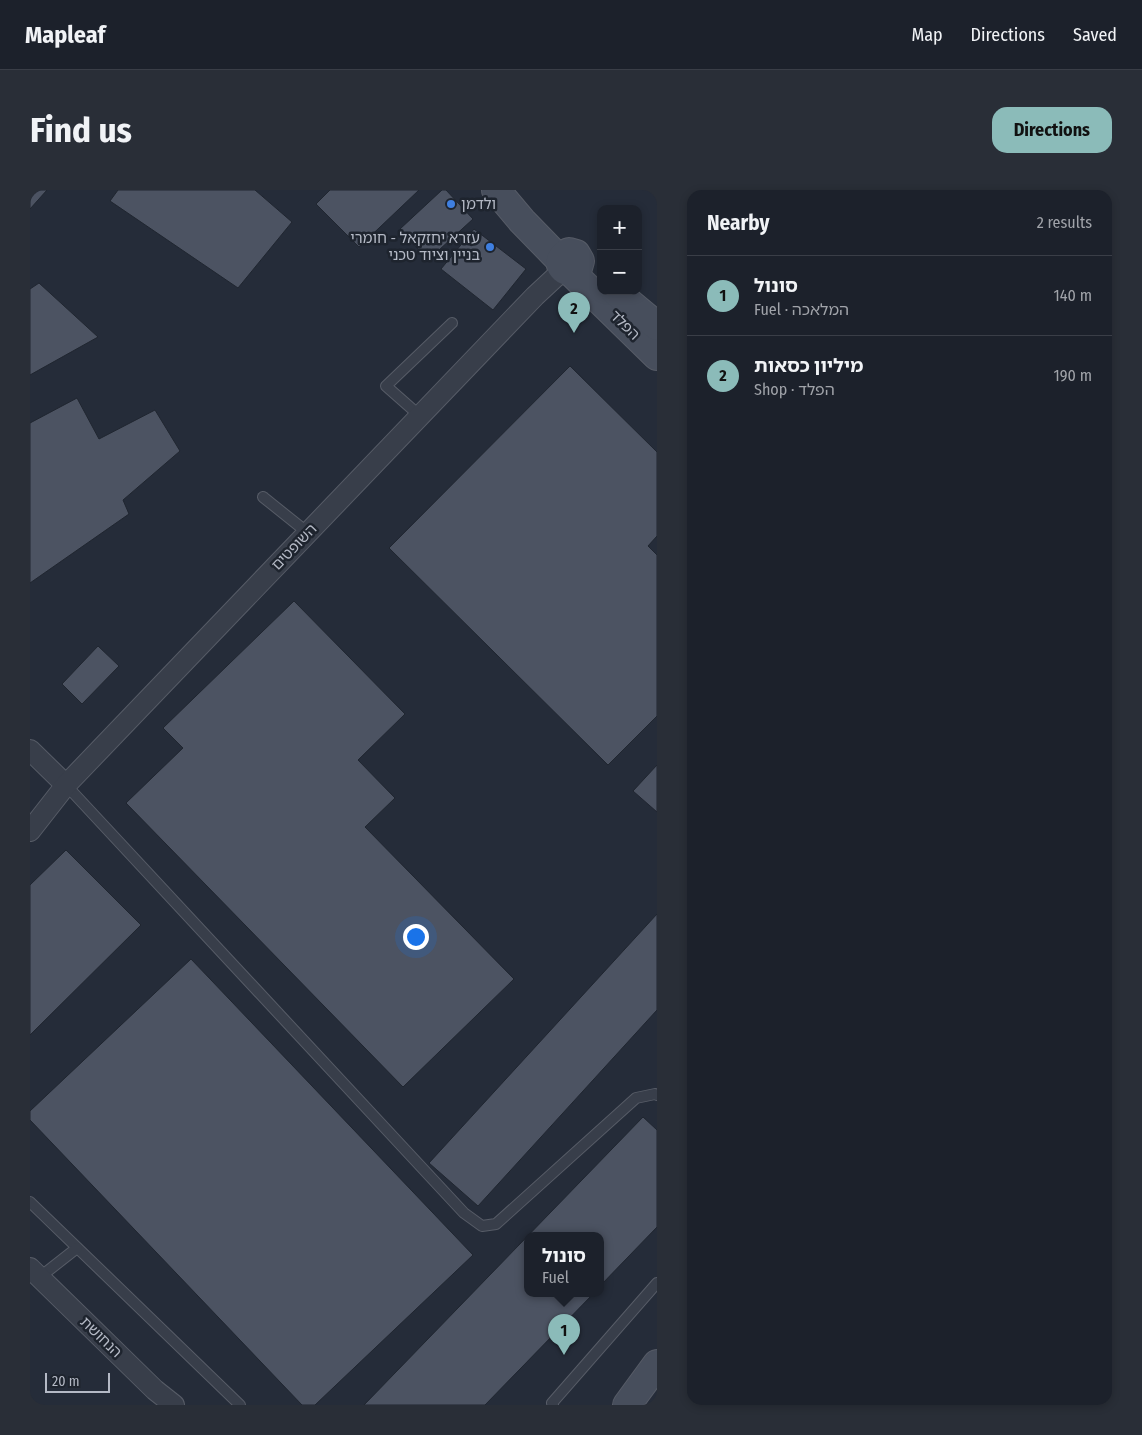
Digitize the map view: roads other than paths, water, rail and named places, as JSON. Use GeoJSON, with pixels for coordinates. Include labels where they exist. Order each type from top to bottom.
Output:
{"type":"FeatureCollection","features":[{"type":"Feature","properties":{"kind":"street","name":"הפלד"},"geometry":{"type":"LineString","coordinates":[[500,194],[522,221],[569,263],[657,356]]}},
{"type":"Feature","properties":{"kind":"street","name":"הפלד"},"geometry":{"type":"LineString","coordinates":[[569,263],[597,278]]}},
{"type":"Feature","properties":{"kind":"street","name":"השופטים"},"geometry":{"type":"LineString","coordinates":[[30,830],[66,785],[535,296],[569,263]]}},
{"type":"Feature","properties":{"kind":"street","name":"הפלד"},"geometry":{"type":"LineString","coordinates":[[620,295],[657,326]]}},
{"type":"Feature","properties":{"kind":"street"},"geometry":{"type":"LineString","coordinates":[[30,750],[66,785]]}},
{"type":"Feature","properties":{"kind":"street","name":"הנחושת"},"geometry":{"type":"LineString","coordinates":[[35,1272],[155,1390],[174,1405]]}},
{"type":"Feature","properties":{"kind":"street"},"geometry":{"type":"LineString","coordinates":[[627,1405],[657,1364]]}},
{"type":"Feature","properties":{"kind":"lane"},"geometry":{"type":"LineString","coordinates":[[420,416],[386,386],[452,323]]}},
{"type":"Feature","properties":{"kind":"lane"},"geometry":{"type":"LineString","coordinates":[[263,497],[308,533]]}},
{"type":"Feature","properties":{"kind":"lane"},"geometry":{"type":"LineString","coordinates":[[66,785],[464,1213],[482,1226],[496,1224],[636,1098],[657,1095]]}},
{"type":"Feature","properties":{"kind":"lane"},"geometry":{"type":"LineString","coordinates":[[30,1202],[240,1405]]}},
{"type":"Feature","properties":{"kind":"lane"},"geometry":{"type":"LineString","coordinates":[[35,1272],[77,1248]]}},
{"type":"Feature","properties":{"kind":"lane"},"geometry":{"type":"LineString","coordinates":[[552,1405],[657,1283]]}},
{"type":"Feature","properties":{"kind":"place","name":"ולדמן"},"geometry":{"type":"Point","coordinates":[451,204]}},
{"type":"Feature","properties":{"kind":"place","name":"עזרא יחזקאל - חומרי בניין וציוד טכני"},"geometry":{"type":"Point","coordinates":[490,247]}},
{"type":"Feature","properties":{"kind":"place","name":"מיליון כסאות"},"geometry":{"type":"Point","coordinates":[574,333]}},
{"type":"Feature","properties":{"kind":"place","name":"סונול"},"geometry":{"type":"Point","coordinates":[564,1355]}}]}
